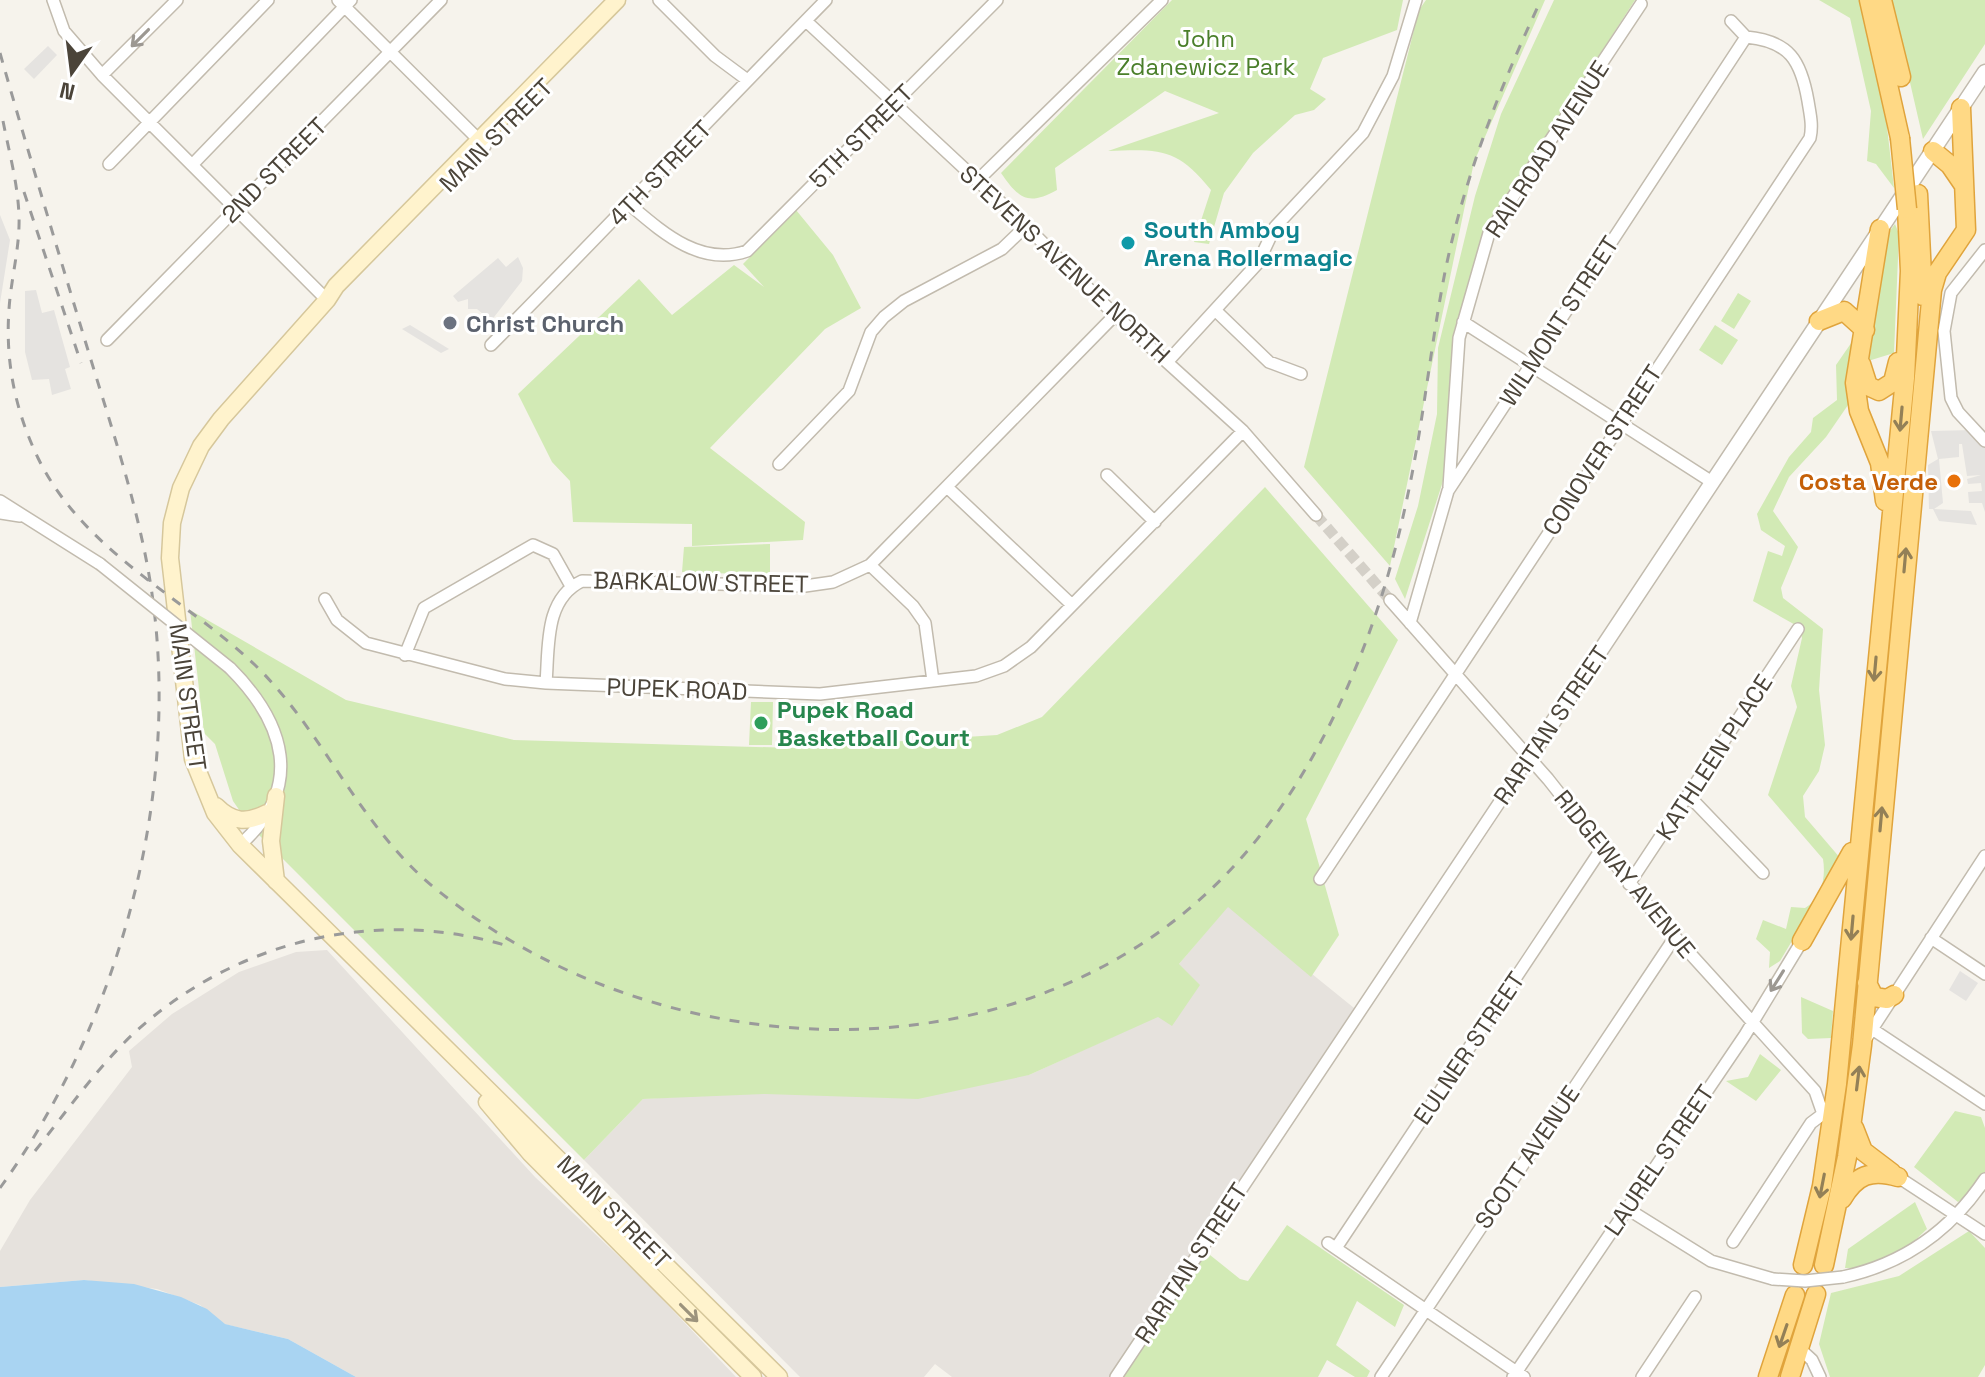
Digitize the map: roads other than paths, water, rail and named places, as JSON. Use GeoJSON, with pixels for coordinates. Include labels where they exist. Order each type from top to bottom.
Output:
{"type":"FeatureCollection","features":[{"type":"Feature","properties":{"kind":"highway"},"geometry":{"type":"LineString","coordinates":[[1869,0],[1905,135]]}},
{"type":"Feature","properties":{"kind":"highway"},"geometry":{"type":"LineString","coordinates":[[1803,1265],[1829,1146],[1909,313],[1912,202],[1905,135],[1882,0]]}},
{"type":"Feature","properties":{"kind":"highway"},"geometry":{"type":"LineString","coordinates":[[1824,1265],[1853,1119],[1862,1045],[1924,351],[1934,279],[1962,239],[1966,224],[1961,108]]}},
{"type":"Feature","properties":{"kind":"highway"},"geometry":{"type":"LineString","coordinates":[[1944,134],[1954,142],[1963,159]]}},
{"type":"Feature","properties":{"kind":"highway"},"geometry":{"type":"LineString","coordinates":[[1933,151],[1950,165],[1963,184]]}},
{"type":"Feature","properties":{"kind":"highway"},"geometry":{"type":"LineString","coordinates":[[1912,202],[1921,228],[1924,351]]}},
{"type":"Feature","properties":{"kind":"highway"},"geometry":{"type":"LineString","coordinates":[[1921,228],[1940,245],[1950,245],[1962,239]]}},
{"type":"Feature","properties":{"kind":"highway"},"geometry":{"type":"LineString","coordinates":[[1880,229],[1856,396],[1882,472],[1887,535]]}},
{"type":"Feature","properties":{"kind":"highway"},"geometry":{"type":"LineString","coordinates":[[1819,321],[1844,311],[1865,330]]}},
{"type":"Feature","properties":{"kind":"highway"},"geometry":{"type":"LineString","coordinates":[[1860,361],[1871,389],[1883,391],[1890,386],[1897,373],[1909,313]]}},
{"type":"Feature","properties":{"kind":"highway"},"geometry":{"type":"LineString","coordinates":[[1802,941],[1843,873],[1861,826]]}},
{"type":"Feature","properties":{"kind":"highway"},"geometry":{"type":"LineString","coordinates":[[1867,983],[1874,997],[1887,999],[1894,995]]}},
{"type":"Feature","properties":{"kind":"highway"},"geometry":{"type":"LineString","coordinates":[[1823,1114],[1829,1146]]}},
{"type":"Feature","properties":{"kind":"highway"},"geometry":{"type":"LineString","coordinates":[[1853,1119],[1863,1151],[1898,1177]]}},
{"type":"Feature","properties":{"kind":"highway"},"geometry":{"type":"LineString","coordinates":[[1837,1209],[1849,1187],[1863,1175],[1876,1173],[1898,1177]]}},
{"type":"Feature","properties":{"kind":"highway"},"geometry":{"type":"LineString","coordinates":[[1790,1377],[1816,1294]]}},
{"type":"Feature","properties":{"kind":"highway"},"geometry":{"type":"LineString","coordinates":[[1768,1377],[1795,1295]]}},
{"type":"Feature","properties":{"kind":"main road","name":"MAIN STREET"},"geometry":{"type":"LineString","coordinates":[[617,0],[342,292],[327,300],[221,419],[190,467],[175,505],[170,558],[190,744],[204,793],[240,845],[445,1052],[570,1169],[779,1377]]}},
{"type":"Feature","properties":{"kind":"main road","name":"MAIN STREET"},"geometry":{"type":"LineString","coordinates":[[482,143],[629,0]]}},
{"type":"Feature","properties":{"kind":"main road"},"geometry":{"type":"LineString","coordinates":[[204,793],[222,812],[235,820],[244,822],[267,813]]}},
{"type":"Feature","properties":{"kind":"main road"},"geometry":{"type":"LineString","coordinates":[[276,796],[271,841],[276,881]]}},
{"type":"Feature","properties":{"kind":"main road","name":"MAIN STREET"},"geometry":{"type":"LineString","coordinates":[[445,1052],[530,1153],[753,1377]]}},
{"type":"Feature","properties":{"kind":"street"},"geometry":{"type":"LineString","coordinates":[[53,0],[64,31],[102,75],[327,300]]}},
{"type":"Feature","properties":{"kind":"street"},"geometry":{"type":"LineString","coordinates":[[102,75],[177,0]]}},
{"type":"Feature","properties":{"kind":"street"},"geometry":{"type":"LineString","coordinates":[[109,164],[268,0]]}},
{"type":"Feature","properties":{"kind":"street","name":"2ND STREET"},"geometry":{"type":"LineString","coordinates":[[107,340],[441,0]]}},
{"type":"Feature","properties":{"kind":"street"},"geometry":{"type":"LineString","coordinates":[[659,0],[715,56],[746,79]]}},
{"type":"Feature","properties":{"kind":"street","name":"4TH STREET"},"geometry":{"type":"LineString","coordinates":[[491,345],[826,0]]}},
{"type":"Feature","properties":{"kind":"street"},"geometry":{"type":"LineString","coordinates":[[977,181],[1162,0]]}},
{"type":"Feature","properties":{"kind":"street"},"geometry":{"type":"LineString","coordinates":[[1169,360],[1258,263],[1275,227],[1363,133],[1393,76],[1416,0]]}},
{"type":"Feature","properties":{"kind":"street"},"geometry":{"type":"LineString","coordinates":[[192,165],[345,2],[390,52],[482,143]]}},
{"type":"Feature","properties":{"kind":"street","name":"5TH STREET"},"geometry":{"type":"LineString","coordinates":[[630,205],[667,236],[717,256],[747,251],[988,3]]}},
{"type":"Feature","properties":{"kind":"street","name":"RAILROAD AVENUE"},"geometry":{"type":"LineString","coordinates":[[1448,491],[1463,322],[1489,233],[1641,4]]}},
{"type":"Feature","properties":{"kind":"street","name":"STEVENS AVENUE NORTH"},"geometry":{"type":"LineString","coordinates":[[806,21],[1026,226],[1115,315],[1169,360],[1243,431],[1316,515]]}},
{"type":"Feature","properties":{"kind":"street"},"geometry":{"type":"LineString","coordinates":[[1731,21],[1746,37]]}},
{"type":"Feature","properties":{"kind":"street","name":"WILMONT STREET"},"geometry":{"type":"LineString","coordinates":[[1410,623],[1448,491],[1746,37]]}},
{"type":"Feature","properties":{"kind":"street","name":"CONOVER STREET"},"geometry":{"type":"LineString","coordinates":[[1320,879],[1810,138],[1812,126],[1803,71],[1797,58],[1760,38],[1746,37]]}},
{"type":"Feature","properties":{"kind":"street","name":"RARITAN STREET"},"geometry":{"type":"LineString","coordinates":[[1116,1377],[1984,77]]}},
{"type":"Feature","properties":{"kind":"street"},"geometry":{"type":"LineString","coordinates":[[779,464],[849,391],[871,332],[884,317],[904,301],[1002,249],[1026,226]]}},
{"type":"Feature","properties":{"kind":"street"},"geometry":{"type":"LineString","coordinates":[[1985,250],[1951,293],[1944,331],[1951,398],[1958,412],[1985,441]]}},
{"type":"Feature","properties":{"kind":"street"},"geometry":{"type":"LineString","coordinates":[[1215,310],[1269,362],[1301,374]]}},
{"type":"Feature","properties":{"kind":"street","name":"BARKALOW STREET"},"geometry":{"type":"LineString","coordinates":[[546,683],[552,614],[571,586],[582,581],[620,579],[805,586],[833,582],[870,565],[1115,315]]}},
{"type":"Feature","properties":{"kind":"street"},"geometry":{"type":"LineString","coordinates":[[1463,322],[1712,482]]}},
{"type":"Feature","properties":{"kind":"street","name":"PUPEK ROAD"},"geometry":{"type":"LineString","coordinates":[[325,599],[337,620],[366,643],[505,679],[820,694],[976,676],[1004,666],[1031,647],[1243,431]]}},
{"type":"Feature","properties":{"kind":"street"},"geometry":{"type":"LineString","coordinates":[[1107,475],[1155,522]]}},
{"type":"Feature","properties":{"kind":"street"},"geometry":{"type":"LineString","coordinates":[[948,488],[1071,604]]}},
{"type":"Feature","properties":{"kind":"street"},"geometry":{"type":"LineString","coordinates":[[0,501],[100,564],[230,668],[256,696],[275,728],[280,769],[276,796],[267,813],[240,845]]}},
{"type":"Feature","properties":{"kind":"street"},"geometry":{"type":"LineString","coordinates":[[0,513],[20,516]]}},
{"type":"Feature","properties":{"kind":"street"},"geometry":{"type":"LineString","coordinates":[[405,655],[424,608],[533,545],[553,554],[571,586]]}},
{"type":"Feature","properties":{"kind":"street"},"geometry":{"type":"LineString","coordinates":[[870,565],[913,606],[925,623],[933,681]]}},
{"type":"Feature","properties":{"kind":"street","name":"RIDGEWAY AVENUE"},"geometry":{"type":"LineString","coordinates":[[1390,600],[1529,758],[1629,884],[1810,1085],[1823,1114]]}},
{"type":"Feature","properties":{"kind":"street","name":"KATHLEEN PLACE"},"geometry":{"type":"LineString","coordinates":[[1629,884],[1798,629]]}},
{"type":"Feature","properties":{"kind":"street"},"geometry":{"type":"LineString","coordinates":[[1689,796],[1763,873]]}},
{"type":"Feature","properties":{"kind":"street","name":"EULNER STREET"},"geometry":{"type":"LineString","coordinates":[[1425,1310],[1332,1246],[1602,848]]}},
{"type":"Feature","properties":{"kind":"street"},"geometry":{"type":"LineString","coordinates":[[1862,1045],[1985,856]]}},
{"type":"Feature","properties":{"kind":"street","name":"SCOTT AVENUE"},"geometry":{"type":"LineString","coordinates":[[1381,1377],[1675,937]]}},
{"type":"Feature","properties":{"kind":"street"},"geometry":{"type":"LineString","coordinates":[[1931,938],[1985,974]]}},
{"type":"Feature","properties":{"kind":"street","name":"LAUREL STREET"},"geometry":{"type":"LineString","coordinates":[[1518,1375],[1752,1022],[1802,941]]}},
{"type":"Feature","properties":{"kind":"street"},"geometry":{"type":"LineString","coordinates":[[1872,1029],[1985,1104]]}},
{"type":"Feature","properties":{"kind":"street"},"geometry":{"type":"LineString","coordinates":[[1733,1242],[1811,1123],[1823,1114]]}},
{"type":"Feature","properties":{"kind":"street"},"geometry":{"type":"LineString","coordinates":[[1898,1177],[1985,1234]]}},
{"type":"Feature","properties":{"kind":"street"},"geometry":{"type":"LineString","coordinates":[[1626,1208],[1711,1261],[1773,1279],[1805,1281],[1843,1277],[1880,1266],[1915,1249],[1957,1214],[1985,1179]]}},
{"type":"Feature","properties":{"kind":"street"},"geometry":{"type":"LineString","coordinates":[[1642,1377],[1695,1297]]}},
{"type":"Feature","properties":{"kind":"street"},"geometry":{"type":"LineString","coordinates":[[1425,1310],[1518,1375]]}},
{"type":"Feature","properties":{"kind":"street"},"geometry":{"type":"LineString","coordinates":[[1800,1349],[1812,1360],[1820,1377]]}},
{"type":"Feature","properties":{"kind":"water"},"geometry":{"type":"Polygon","coordinates":[[[84,1280],[134,1284],[181,1297],[207,1309],[225,1324],[288,1339],[356,1377],[0,1377],[0,1287],[84,1280]]]}},
{"type":"Feature","properties":{"kind":"tunnel"},"geometry":{"type":"LineString","coordinates":[[1316,515],[1390,600]]}},
{"type":"Feature","properties":{"kind":"railway"},"geometry":{"type":"LineString","coordinates":[[3,121],[19,216],[8,319],[12,380],[22,419],[38,458],[81,520],[136,571],[255,665],[302,720],[363,809],[409,864],[436,889],[532,953],[639,998],[752,1024],[867,1029],[980,1013],[1086,975],[1183,914],[1265,829],[1290,793],[1314,755],[1353,674],[1384,589],[1412,474],[1445,272],[1462,202],[1511,66],[1541,0]]}},
{"type":"Feature","properties":{"kind":"railway"},"geometry":{"type":"LineString","coordinates":[[0,53],[137,516],[148,569],[158,649],[158,730],[151,811],[135,892],[111,972],[81,1048],[44,1121],[0,1188]]}},
{"type":"Feature","properties":{"kind":"railway"},"geometry":{"type":"LineString","coordinates":[[24,192],[81,363]]}},
{"type":"Feature","properties":{"kind":"railway"},"geometry":{"type":"LineString","coordinates":[[35,1151],[94,1076],[133,1034],[173,1002],[216,975],[261,955],[308,940],[358,932],[408,930],[458,934],[508,946]]}},
{"type":"Feature","properties":{"kind":"place","name":"South Amboy Arena Rollermagic"},"geometry":{"type":"Point","coordinates":[1128,243]}},
{"type":"Feature","properties":{"kind":"place","name":"Christ Church"},"geometry":{"type":"Point","coordinates":[450,323]}},
{"type":"Feature","properties":{"kind":"place","name":"Costa Verde"},"geometry":{"type":"Point","coordinates":[1954,481]}},
{"type":"Feature","properties":{"kind":"place","name":"Pupek Road Basketball Court"},"geometry":{"type":"Point","coordinates":[761,723]}},
{"type":"Feature","properties":{"kind":"park label","name":"John Zdanewicz Park"},"geometry":{"type":"Point","coordinates":[1206,52]}}]}
